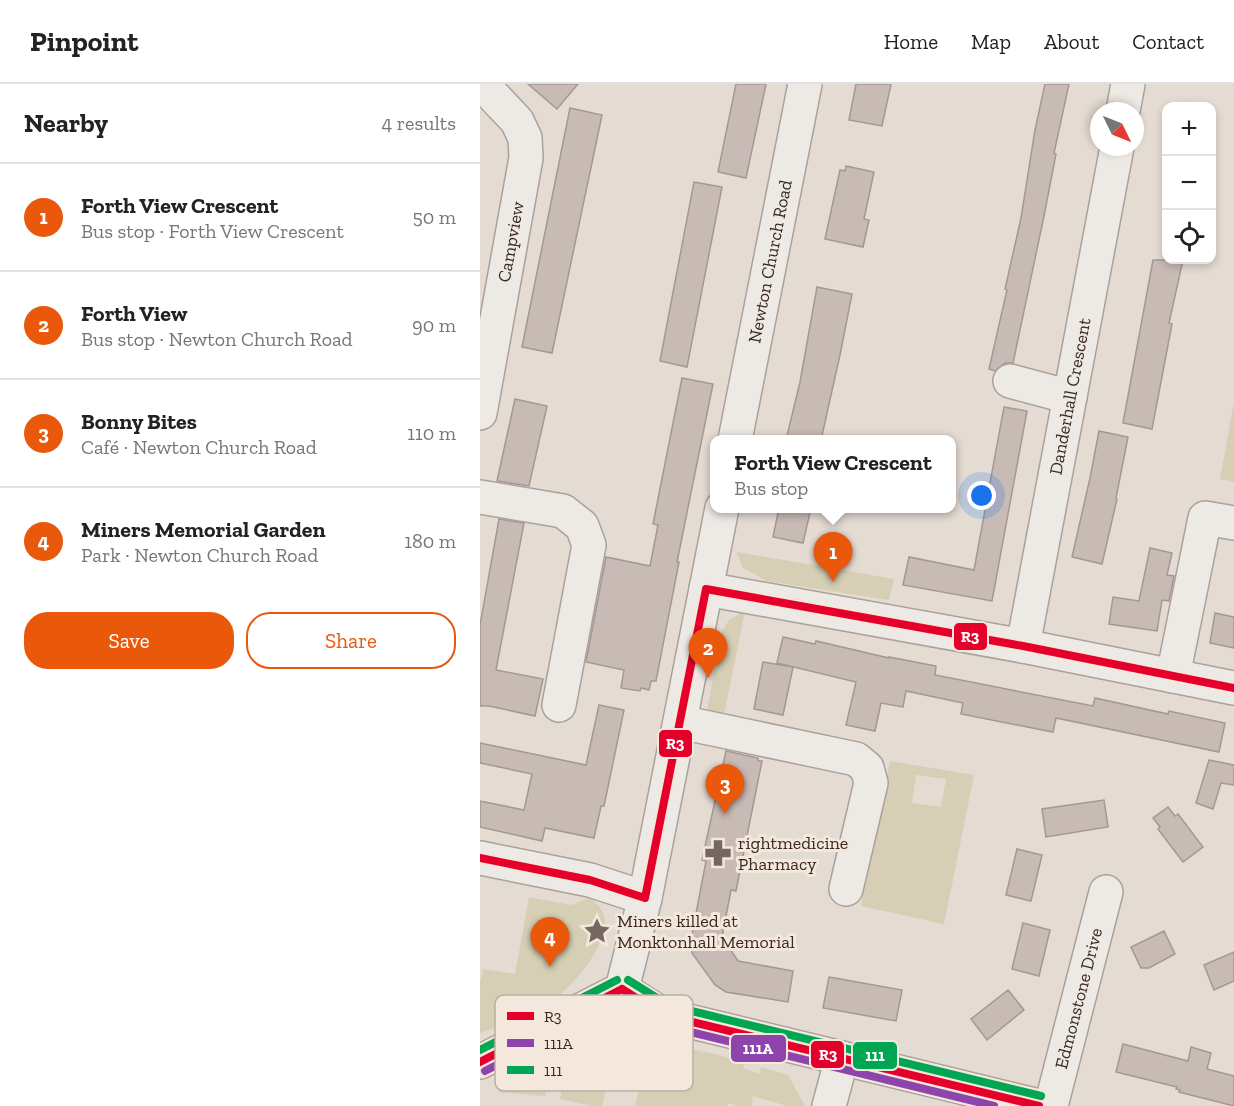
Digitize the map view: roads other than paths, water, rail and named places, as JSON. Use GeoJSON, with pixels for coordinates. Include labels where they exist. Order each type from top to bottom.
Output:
{"type":"FeatureCollection","features":[{"type":"Feature","properties":{"kind":"street","name":"Campview"},"geometry":{"type":"LineString","coordinates":[[480,413],[526,158],[525,138],[517,121],[483,84]]}},
{"type":"Feature","properties":{"kind":"street","name":"Newton Church Road"},"geometry":{"type":"LineString","coordinates":[[736,435],[805,84]]}},
{"type":"Feature","properties":{"kind":"street"},"geometry":{"type":"LineString","coordinates":[[1125,102],[1128,84]]}},
{"type":"Feature","properties":{"kind":"street","name":"Danderhall Crescent"},"geometry":{"type":"LineString","coordinates":[[1023,646],[1115,156]]}},
{"type":"Feature","properties":{"kind":"street"},"geometry":{"type":"LineString","coordinates":[[1010,381],[1070,397]]}},
{"type":"Feature","properties":{"kind":"street"},"geometry":{"type":"LineString","coordinates":[[480,497],[563,511],[582,526],[589,545],[559,705]]}},
{"type":"Feature","properties":{"kind":"street"},"geometry":{"type":"LineString","coordinates":[[610,995],[622,989],[645,898],[721,513]]}},
{"type":"Feature","properties":{"kind":"street"},"geometry":{"type":"LineString","coordinates":[[1173,676],[1205,518],[1234,523]]}},
{"type":"Feature","properties":{"kind":"street"},"geometry":{"type":"LineString","coordinates":[[706,589],[1023,646],[1234,688]]}},
{"type":"Feature","properties":{"kind":"street"},"geometry":{"type":"LineString","coordinates":[[680,722],[856,759],[867,768],[871,783],[846,889]]}},
{"type":"Feature","properties":{"kind":"street"},"geometry":{"type":"LineString","coordinates":[[480,858],[594,881],[645,898]]}},
{"type":"Feature","properties":{"kind":"street","name":"Edmonstone Drive"},"geometry":{"type":"LineString","coordinates":[[1051,1106],[1106,892]]}},
{"type":"Feature","properties":{"kind":"street"},"geometry":{"type":"LineString","coordinates":[[622,989],[632,995]]}},
{"type":"Feature","properties":{"kind":"street"},"geometry":{"type":"LineString","coordinates":[[693,1022],[1039,1106]]}},
{"type":"Feature","properties":{"kind":"street"},"geometry":{"type":"LineString","coordinates":[[480,1062],[495,1054]]}},
{"type":"Feature","properties":{"kind":"street"},"geometry":{"type":"LineString","coordinates":[[829,1106],[842,1058]]}},
{"type":"Feature","properties":{"kind":"place","name":"Forth View Crescent"},"geometry":{"type":"Point","coordinates":[833,582]}},
{"type":"Feature","properties":{"kind":"place","name":"Forth View"},"geometry":{"type":"Point","coordinates":[708,678]}},
{"type":"Feature","properties":{"kind":"place","name":"Bonny Bites"},"geometry":{"type":"Point","coordinates":[725,814]}},
{"type":"Feature","properties":{"kind":"place","name":"rightmedicine Pharmacy"},"geometry":{"type":"Point","coordinates":[718,853]}},
{"type":"Feature","properties":{"kind":"place","name":"Miners killed at Monktonhall Memorial"},"geometry":{"type":"Point","coordinates":[597,931]}},
{"type":"Feature","properties":{"kind":"place","name":"Miners Memorial Garden"},"geometry":{"type":"Point","coordinates":[550,967]}}]}
